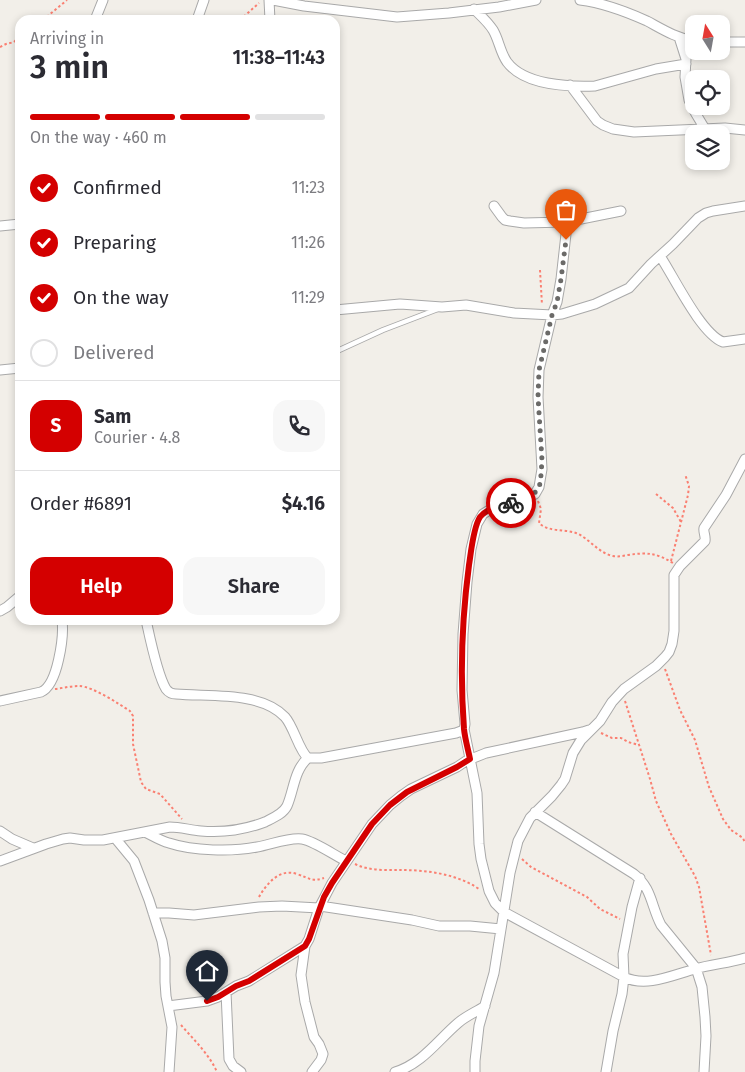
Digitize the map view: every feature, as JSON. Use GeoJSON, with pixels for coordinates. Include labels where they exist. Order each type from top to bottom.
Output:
{"type":"FeatureCollection","features":[{"type":"Feature","properties":{"kind":"street"},"geometry":{"type":"LineString","coordinates":[[97,15],[102,0]]}},
{"type":"Feature","properties":{"kind":"street"},"geometry":{"type":"LineString","coordinates":[[199,15],[204,0]]}},
{"type":"Feature","properties":{"kind":"street"},"geometry":{"type":"LineString","coordinates":[[270,15],[271,0],[304,6],[397,17],[499,7],[536,0]]}},
{"type":"Feature","properties":{"kind":"street"},"geometry":{"type":"LineString","coordinates":[[580,0],[597,2],[618,8],[685,39]]}},
{"type":"Feature","properties":{"kind":"street"},"geometry":{"type":"LineString","coordinates":[[474,10],[493,30],[503,55],[514,69],[532,79],[553,84],[595,86],[656,69],[686,64]]}},
{"type":"Feature","properties":{"kind":"street"},"geometry":{"type":"LineString","coordinates":[[679,37],[685,53],[685,77],[690,100],[703,125]]}},
{"type":"Feature","properties":{"kind":"street"},"geometry":{"type":"LineString","coordinates":[[730,42],[745,42]]}},
{"type":"Feature","properties":{"kind":"street"},"geometry":{"type":"LineString","coordinates":[[570,85],[595,120],[613,129],[634,132],[685,130]]}},
{"type":"Feature","properties":{"kind":"street"},"geometry":{"type":"LineString","coordinates":[[730,128],[745,130]]}},
{"type":"Feature","properties":{"kind":"street"},"geometry":{"type":"LineString","coordinates":[[494,206],[502,217],[510,221],[524,223],[566,222],[621,212]]}},
{"type":"Feature","properties":{"kind":"street"},"geometry":{"type":"LineString","coordinates":[[340,310],[400,304],[442,307],[466,305],[514,313],[562,314],[595,304],[632,286],[651,264],[702,215],[712,211],[745,207]]}},
{"type":"Feature","properties":{"kind":"street"},"geometry":{"type":"LineString","coordinates":[[566,222],[557,302],[548,315],[539,370],[538,397],[542,469],[540,484],[535,494],[529,498],[486,512],[477,524],[471,549],[467,582],[462,690],[464,729],[477,793],[478,844],[481,859],[489,891],[504,912],[624,977],[636,981],[652,980],[696,968],[745,958]]}},
{"type":"Feature","properties":{"kind":"street"},"geometry":{"type":"LineString","coordinates":[[0,226],[15,224]]}},
{"type":"Feature","properties":{"kind":"street"},"geometry":{"type":"LineString","coordinates":[[660,256],[693,311],[714,336],[723,342],[745,339]]}},
{"type":"Feature","properties":{"kind":"street"},"geometry":{"type":"LineString","coordinates":[[0,370],[15,368]]}},
{"type":"Feature","properties":{"kind":"street"},"geometry":{"type":"LineString","coordinates":[[475,1072],[478,1026],[494,973],[510,873],[518,840],[530,818],[561,785],[574,748],[600,720],[612,702],[624,689],[663,660],[671,648],[674,639],[674,577],[680,566],[705,541],[704,528],[726,495],[745,458]]}},
{"type":"Feature","properties":{"kind":"street"},"geometry":{"type":"LineString","coordinates":[[0,611],[15,601]]}},
{"type":"Feature","properties":{"kind":"street"},"geometry":{"type":"LineString","coordinates":[[0,701],[46,690],[56,669],[62,637],[62,625]]}},
{"type":"Feature","properties":{"kind":"street"},"geometry":{"type":"LineString","coordinates":[[147,625],[158,669],[170,693],[238,697],[271,707],[288,721],[308,758]]}},
{"type":"Feature","properties":{"kind":"street"},"geometry":{"type":"LineString","coordinates":[[312,1072],[323,1054],[314,1037],[305,1002],[301,975],[305,946],[319,907],[332,883],[372,824],[390,805],[411,789],[470,759],[493,750],[583,732],[592,728]]}},
{"type":"Feature","properties":{"kind":"street"},"geometry":{"type":"LineString","coordinates":[[0,861],[33,848],[67,838],[84,840],[115,838],[170,827],[220,832],[256,826],[284,810],[297,778],[298,770],[308,758],[321,758],[456,733],[464,729]]}},
{"type":"Feature","properties":{"kind":"street"},"geometry":{"type":"LineString","coordinates":[[535,812],[640,878],[644,883],[661,925],[696,968],[702,988],[705,1017],[706,1054],[704,1072]]}},
{"type":"Feature","properties":{"kind":"street"},"geometry":{"type":"LineString","coordinates":[[0,831],[12,839],[33,848]]}},
{"type":"Feature","properties":{"kind":"street"},"geometry":{"type":"LineString","coordinates":[[145,832],[168,843],[197,849],[240,849],[300,839],[314,844],[346,861]]}},
{"type":"Feature","properties":{"kind":"street"},"geometry":{"type":"LineString","coordinates":[[115,838],[134,861],[153,913],[164,951],[165,982],[172,1027],[169,1072]]}},
{"type":"Feature","properties":{"kind":"street"},"geometry":{"type":"LineString","coordinates":[[606,1072],[622,994],[624,954],[629,923],[640,878]]}},
{"type":"Feature","properties":{"kind":"street"},"geometry":{"type":"LineString","coordinates":[[153,913],[189,915],[259,907],[319,907],[412,920],[439,926],[501,929]]}},
{"type":"Feature","properties":{"kind":"street"},"geometry":{"type":"LineString","coordinates":[[169,1011],[218,997],[236,986],[249,981],[305,946]]}},
{"type":"Feature","properties":{"kind":"street"},"geometry":{"type":"LineString","coordinates":[[226,992],[229,1057],[233,1066],[241,1072]]}},
{"type":"Feature","properties":{"kind":"street"},"geometry":{"type":"LineString","coordinates":[[395,1072],[406,1068],[423,1057],[458,1023],[485,1006]]}},
{"type":"Feature","properties":{"kind":"lane"},"geometry":{"type":"LineString","coordinates":[[499,7],[512,0]]}},
{"type":"Feature","properties":{"kind":"lane"},"geometry":{"type":"LineString","coordinates":[[340,350],[383,330],[442,307]]}},
{"type":"Feature","properties":{"kind":"path"},"geometry":{"type":"LineString","coordinates":[[49,15],[67,0]]}},
{"type":"Feature","properties":{"kind":"path"},"geometry":{"type":"LineString","coordinates":[[246,15],[263,0]]}},
{"type":"Feature","properties":{"kind":"path"},"geometry":{"type":"LineString","coordinates":[[0,47],[15,41]]}},
{"type":"Feature","properties":{"kind":"path"},"geometry":{"type":"LineString","coordinates":[[540,270],[548,315]]}},
{"type":"Feature","properties":{"kind":"path"},"geometry":{"type":"LineString","coordinates":[[671,562],[689,488],[685,474]]}},
{"type":"Feature","properties":{"kind":"path"},"geometry":{"type":"LineString","coordinates":[[535,494],[541,509],[539,523],[544,526],[577,534],[611,556],[649,554],[661,556],[680,566]]}},
{"type":"Feature","properties":{"kind":"path"},"geometry":{"type":"LineString","coordinates":[[656,494],[673,508],[682,522]]}},
{"type":"Feature","properties":{"kind":"path"},"geometry":{"type":"LineString","coordinates":[[663,660],[680,710],[695,740],[709,787],[723,819],[731,830],[743,838],[745,842]]}},
{"type":"Feature","properties":{"kind":"path"},"geometry":{"type":"LineString","coordinates":[[46,690],[76,686],[85,687],[130,711],[133,720],[133,744],[141,782],[146,788],[160,794],[192,830]]}},
{"type":"Feature","properties":{"kind":"path"},"geometry":{"type":"LineString","coordinates":[[624,689],[625,702],[656,802],[699,887],[703,902],[708,942],[714,965]]}},
{"type":"Feature","properties":{"kind":"path"},"geometry":{"type":"LineString","coordinates":[[592,728],[607,736],[621,738],[639,746]]}},
{"type":"Feature","properties":{"kind":"path"},"geometry":{"type":"LineString","coordinates":[[515,852],[531,867],[587,897],[600,909],[629,923]]}},
{"type":"Feature","properties":{"kind":"path"},"geometry":{"type":"LineString","coordinates":[[346,861],[367,869],[427,872],[447,876],[466,882],[478,888],[484,894]]}},
{"type":"Feature","properties":{"kind":"path"},"geometry":{"type":"LineString","coordinates":[[256,900],[271,881],[284,873],[296,874],[316,880],[340,870]]}},
{"type":"Feature","properties":{"kind":"path"},"geometry":{"type":"LineString","coordinates":[[169,1011],[196,1041],[217,1072]]}},
{"type":"Feature","properties":{"kind":"way so far"},"geometry":{"type":"LineString","coordinates":[[511,503],[529,498],[535,494],[540,484],[542,460],[538,397],[539,370],[552,315],[557,302],[566,240]]}},
{"type":"Feature","properties":{"kind":"route"},"geometry":{"type":"LineString","coordinates":[[207,1001],[249,981],[305,946],[324,897],[360,839],[372,824],[390,805],[411,789],[470,759],[464,729],[462,690],[467,582],[471,549],[477,524],[481,516],[491,509],[511,503]]}}]}
